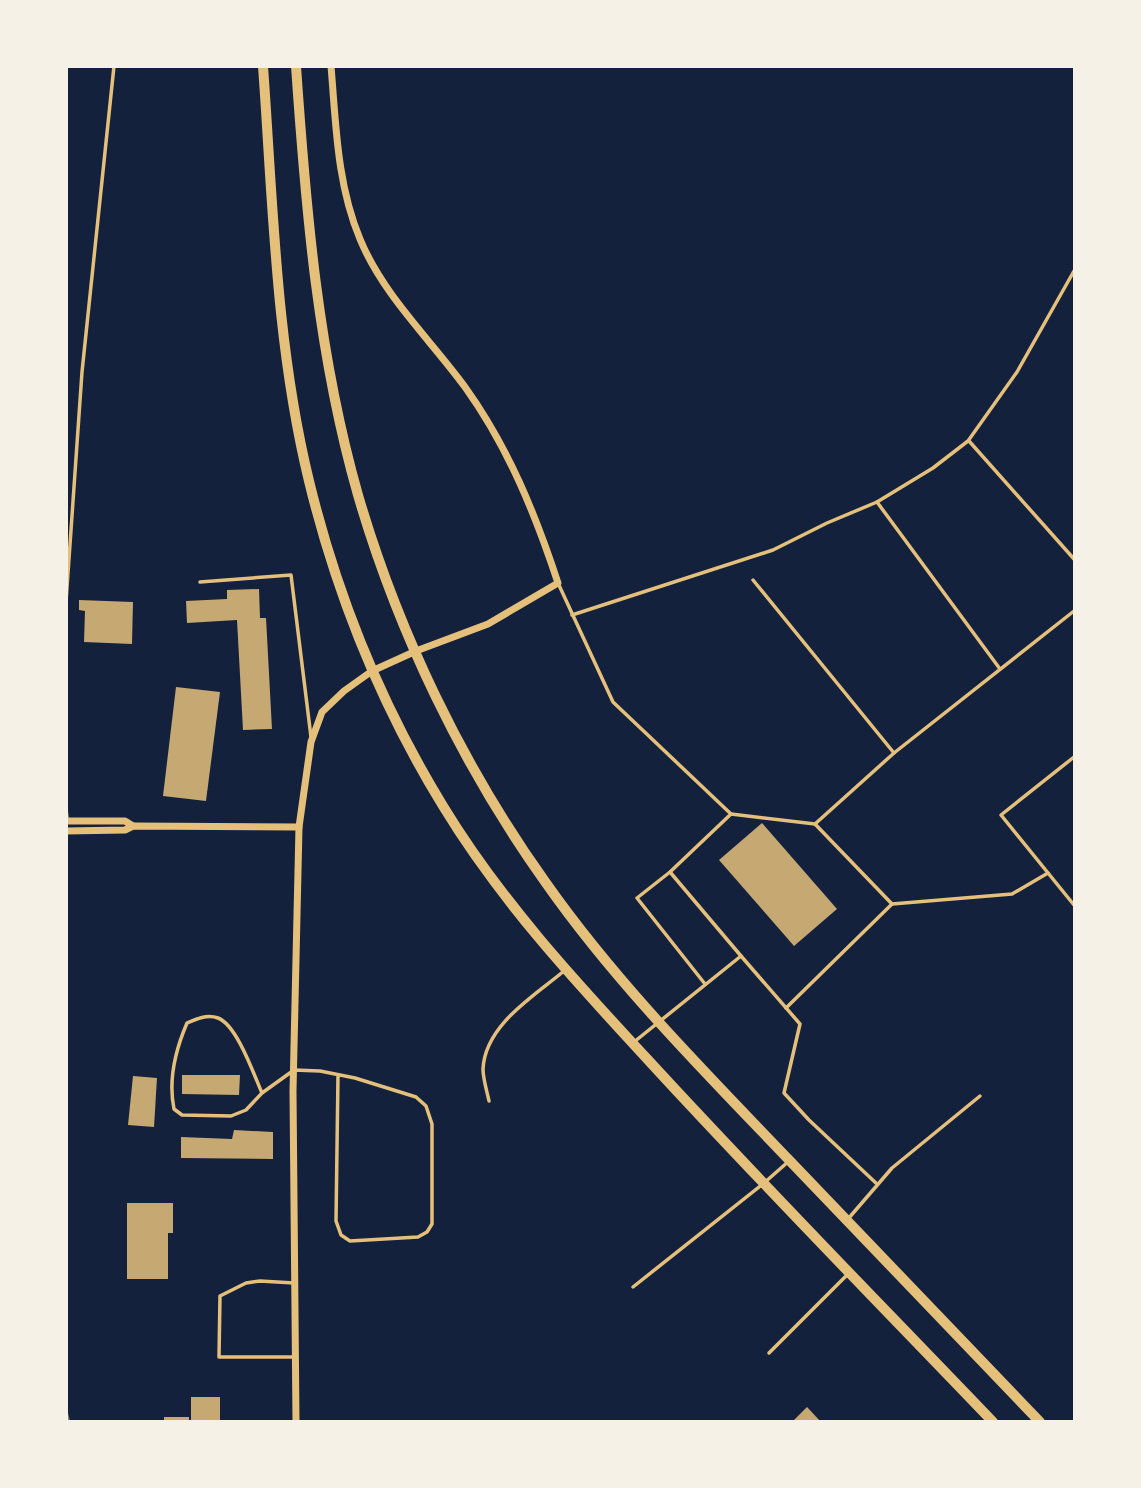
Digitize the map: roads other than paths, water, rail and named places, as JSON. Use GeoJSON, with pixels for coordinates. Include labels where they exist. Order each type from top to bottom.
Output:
{"type":"FeatureCollection","features":[{"type":"Feature","properties":{"kind":"main road"},"geometry":{"type":"LineString","coordinates":[[263,66],[280,293],[296,420],[309,480],[337,580],[372,671],[417,762],[444,808],[499,889],[566,970],[764,1183],[993,1422]]}},
{"type":"Feature","properties":{"kind":"main road"},"geometry":{"type":"LineString","coordinates":[[296,66],[311,253],[331,387],[359,498],[380,563],[415,652],[478,775],[539,873],[579,928],[659,1021],[846,1221],[1040,1422]]}},
{"type":"Feature","properties":{"kind":"street"},"geometry":{"type":"LineString","coordinates":[[296,1422],[294,1070],[299,827],[311,742],[323,712],[344,691],[372,671],[488,624],[558,583],[538,520],[502,446],[464,385],[398,302],[360,242],[349,210],[340,168],[331,66]]}},
{"type":"Feature","properties":{"kind":"street"},"geometry":{"type":"LineString","coordinates":[[67,821],[125,821],[133,826]]}},
{"type":"Feature","properties":{"kind":"street"},"geometry":{"type":"LineString","coordinates":[[66,831],[125,830],[133,826],[299,827]]}},
{"type":"Feature","properties":{"kind":"lane"},"geometry":{"type":"LineString","coordinates":[[66,602],[82,372],[114,66]]}},
{"type":"Feature","properties":{"kind":"lane"},"geometry":{"type":"LineString","coordinates":[[572,615],[773,550],[877,502],[933,468],[968,440],[1017,372],[1074,271]]}},
{"type":"Feature","properties":{"kind":"lane"},"geometry":{"type":"LineString","coordinates":[[968,440],[1074,559]]}},
{"type":"Feature","properties":{"kind":"lane"},"geometry":{"type":"LineString","coordinates":[[877,502],[1000,669]]}},
{"type":"Feature","properties":{"kind":"lane"},"geometry":{"type":"LineString","coordinates":[[200,582],[291,575],[311,742]]}},
{"type":"Feature","properties":{"kind":"lane"},"geometry":{"type":"LineString","coordinates":[[753,580],[894,753]]}},
{"type":"Feature","properties":{"kind":"lane"},"geometry":{"type":"LineString","coordinates":[[558,583],[613,702],[731,814],[815,824],[892,904]]}},
{"type":"Feature","properties":{"kind":"lane"},"geometry":{"type":"LineString","coordinates":[[815,824],[894,753],[1074,611]]}},
{"type":"Feature","properties":{"kind":"lane"},"geometry":{"type":"LineString","coordinates":[[1074,757],[1001,815],[1074,905]]}},
{"type":"Feature","properties":{"kind":"lane"},"geometry":{"type":"LineString","coordinates":[[66,808],[67,821]]}},
{"type":"Feature","properties":{"kind":"lane"},"geometry":{"type":"LineString","coordinates":[[705,984],[636,898],[670,872],[731,814]]}},
{"type":"Feature","properties":{"kind":"lane"},"geometry":{"type":"LineString","coordinates":[[670,872],[800,1024],[784,1093],[877,1184]]}},
{"type":"Feature","properties":{"kind":"lane"},"geometry":{"type":"LineString","coordinates":[[786,1008],[892,904],[1012,894],[1048,873]]}},
{"type":"Feature","properties":{"kind":"lane"},"geometry":{"type":"LineString","coordinates":[[632,1043],[741,956]]}},
{"type":"Feature","properties":{"kind":"lane"},"geometry":{"type":"LineString","coordinates":[[489,1101],[484,1069],[491,1038],[520,1006],[566,970]]}},
{"type":"Feature","properties":{"kind":"lane"},"geometry":{"type":"LineString","coordinates":[[262,1093],[240,1044],[228,1025],[218,1018],[200,1017],[187,1023],[179,1043],[170,1088],[174,1109],[182,1115],[231,1116],[246,1110],[262,1093],[294,1070],[338,1075],[416,1097],[426,1106],[432,1124],[432,1224],[427,1232],[418,1237],[350,1241],[341,1235],[336,1221],[338,1075]]}},
{"type":"Feature","properties":{"kind":"lane"},"geometry":{"type":"LineString","coordinates":[[846,1221],[877,1184],[910,1152],[980,1096]]}},
{"type":"Feature","properties":{"kind":"lane"},"geometry":{"type":"LineString","coordinates":[[632,1287],[764,1183],[789,1160]]}},
{"type":"Feature","properties":{"kind":"lane"},"geometry":{"type":"LineString","coordinates":[[769,1353],[850,1272]]}},
{"type":"Feature","properties":{"kind":"lane"},"geometry":{"type":"LineString","coordinates":[[295,1283],[246,1283],[220,1296],[219,1357],[295,1357]]}},
{"type":"Feature","properties":{"kind":"railway"},"geometry":{"type":"LineString","coordinates":[[66,1414],[68,1422]]}}]}
